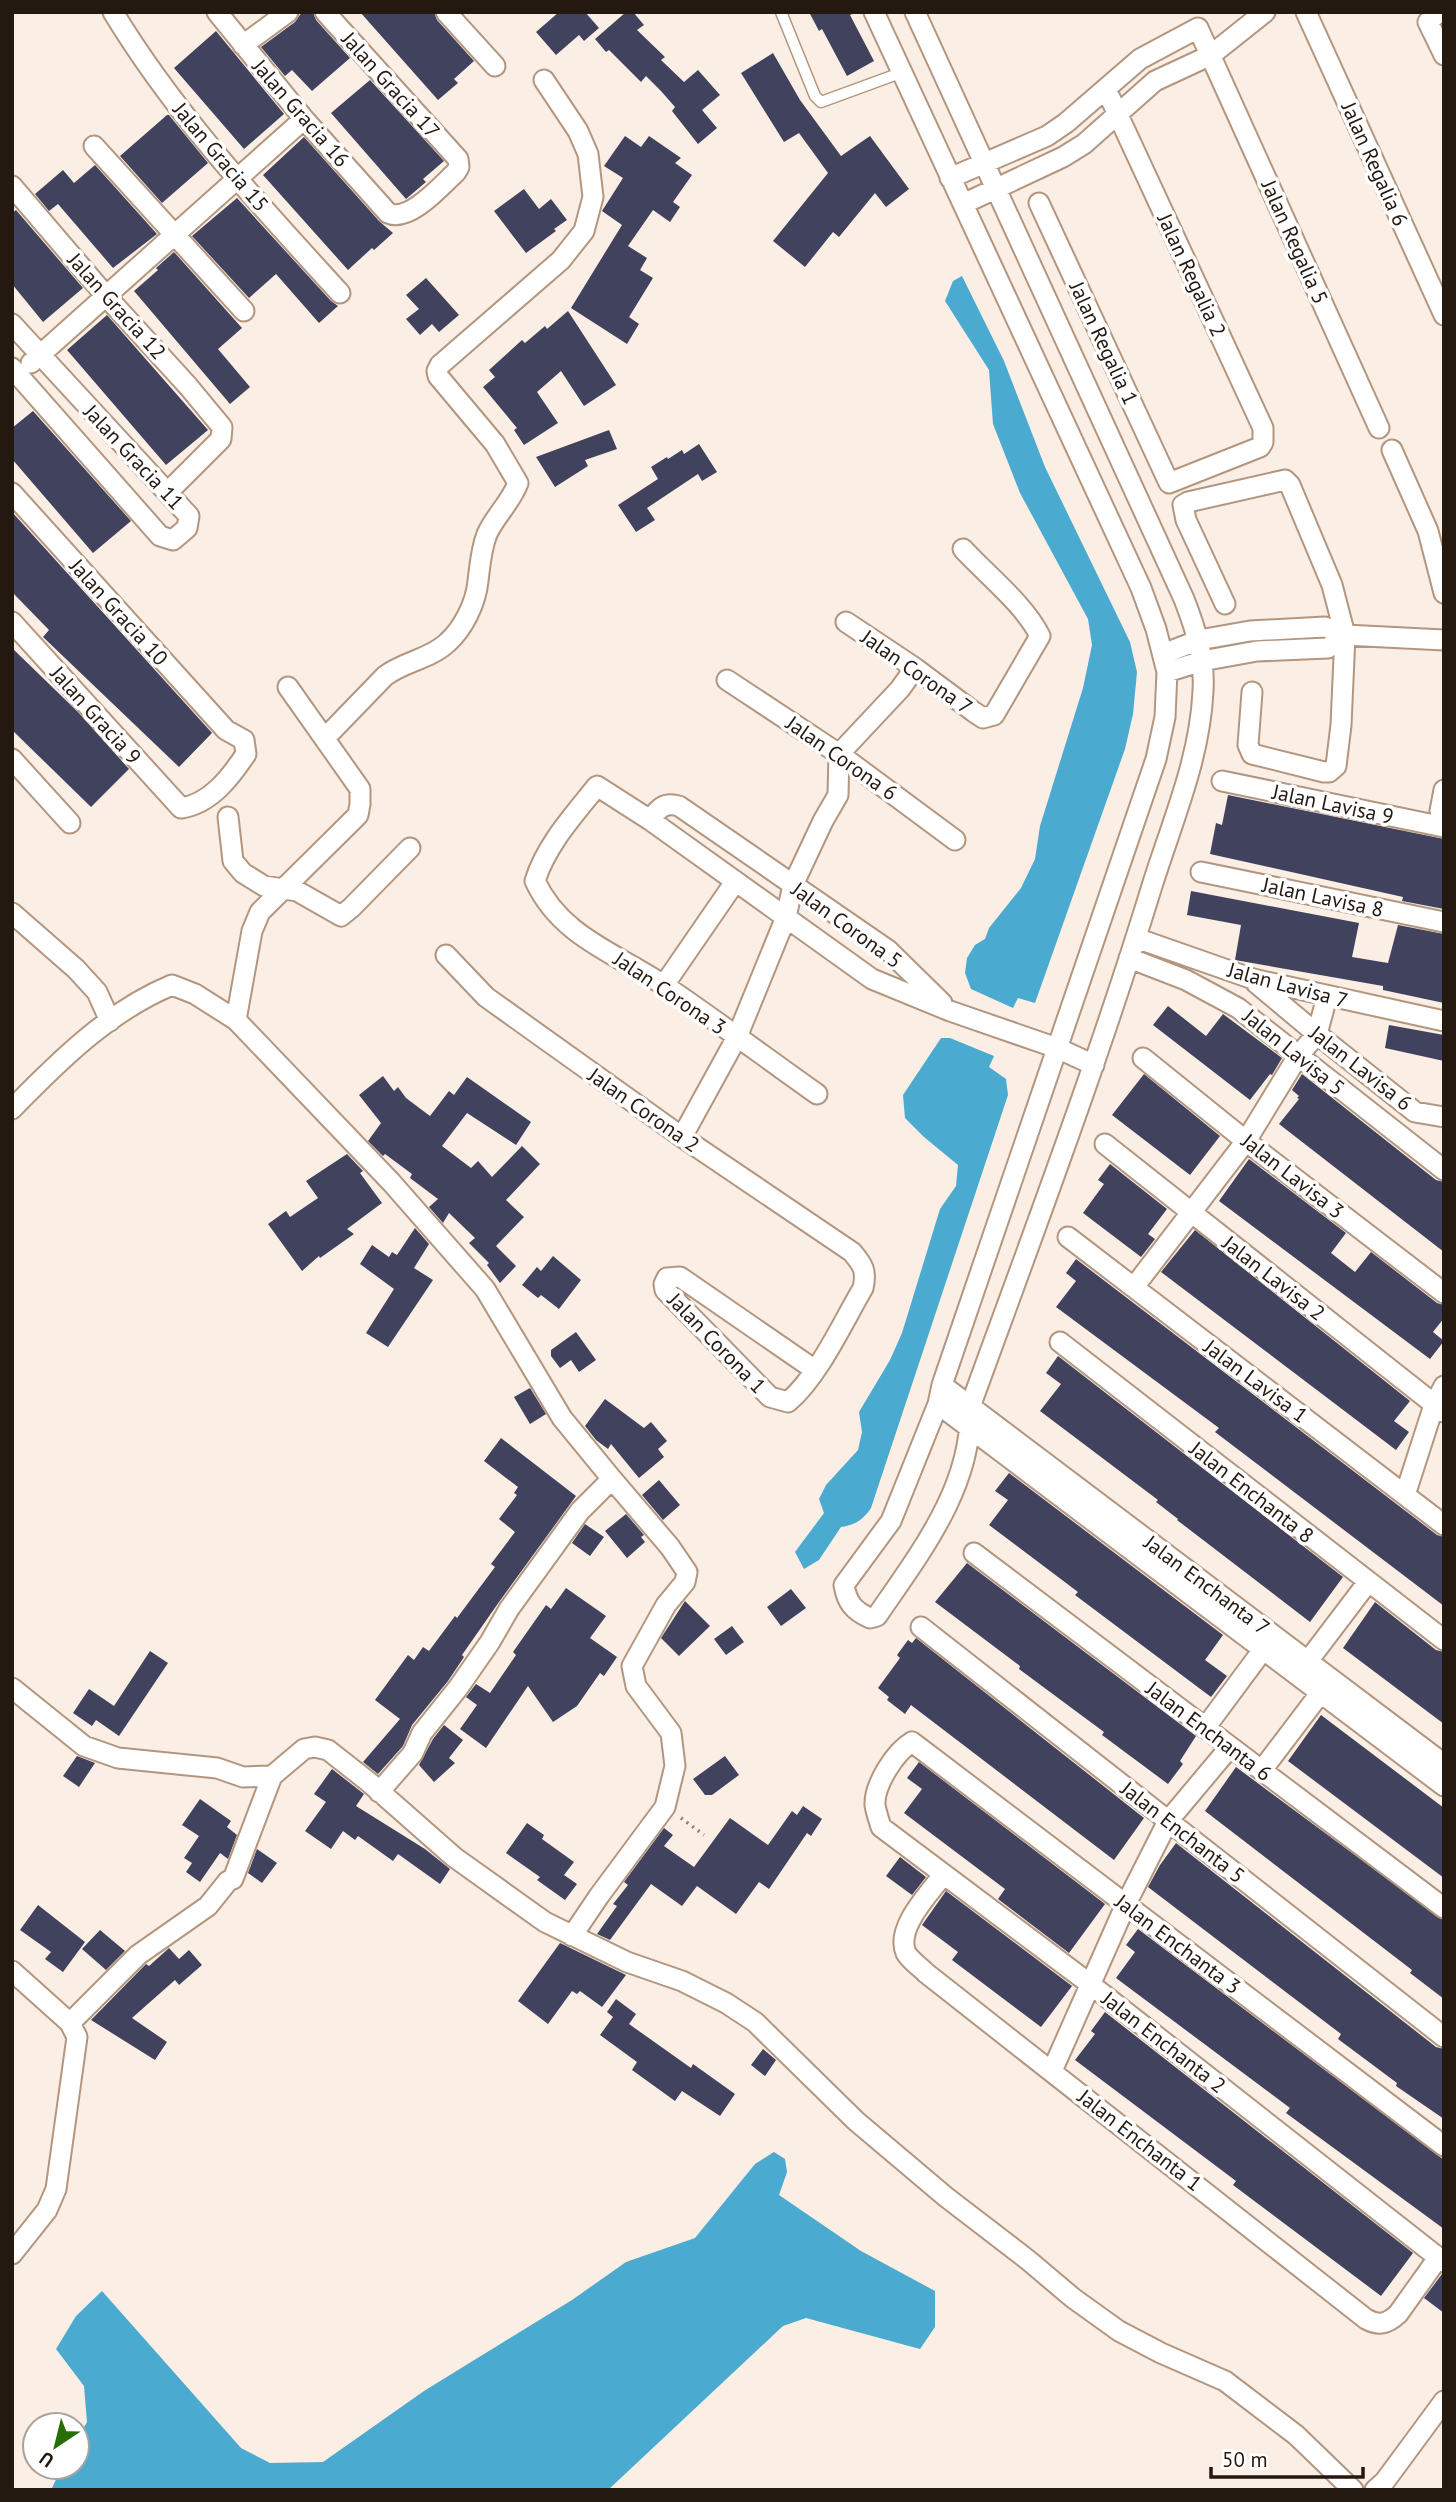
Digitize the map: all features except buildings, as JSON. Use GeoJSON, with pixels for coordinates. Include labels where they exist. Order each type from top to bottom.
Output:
{"type":"FeatureCollection","features":[{"type":"Feature","properties":{"kind":"street","name":"Jalan Gracia 15"},"geometry":{"type":"LineString","coordinates":[[113,12],[157,81],[236,179],[340,293]]}},
{"type":"Feature","properties":{"kind":"street","name":"Jalan Gracia 16"},"geometry":{"type":"LineString","coordinates":[[217,12],[304,119],[388,213]]}},
{"type":"Feature","properties":{"kind":"street"},"geometry":{"type":"LineString","coordinates":[[243,45],[288,12]]}},
{"type":"Feature","properties":{"kind":"street","name":"Jalan Gracia 17"},"geometry":{"type":"LineString","coordinates":[[325,12],[458,159],[457,172],[412,211],[398,216],[388,213]]}},
{"type":"Feature","properties":{"kind":"street"},"geometry":{"type":"LineString","coordinates":[[446,12],[495,66]]}},
{"type":"Feature","properties":{"kind":"street"},"geometry":{"type":"LineString","coordinates":[[874,12],[1136,577],[1165,663],[1165,717],[1156,759],[940,1394],[891,1521],[844,1586],[846,1598],[858,1613],[870,1618],[877,1616],[925,1546],[954,1492],[971,1429],[970,1407],[1115,1006],[1188,778],[1199,732],[1203,690],[1199,640],[1184,599],[915,12]]}},
{"type":"Feature","properties":{"kind":"street"},"geometry":{"type":"LineString","coordinates":[[963,204],[1063,157],[1084,144],[1155,80],[1211,55],[1265,12]]}},
{"type":"Feature","properties":{"kind":"street","name":"Jalan Regalia 6"},"geometry":{"type":"LineString","coordinates":[[1306,12],[1444,315]]}},
{"type":"Feature","properties":{"kind":"street"},"geometry":{"type":"LineString","coordinates":[[1439,12],[1428,22],[1444,55]]}},
{"type":"Feature","properties":{"kind":"street","name":"Jalan Regalia 5"},"geometry":{"type":"LineString","coordinates":[[1106,89],[1140,60],[1198,28],[1380,428]]}},
{"type":"Feature","properties":{"kind":"street"},"geometry":{"type":"LineString","coordinates":[[326,738],[385,676],[447,644],[463,623],[478,584],[479,563],[488,532],[518,483],[495,444],[438,376],[437,371],[440,365],[561,260],[584,231],[593,197],[588,154],[578,131],[544,80]]}},
{"type":"Feature","properties":{"kind":"street"},"geometry":{"type":"LineString","coordinates":[[950,178],[984,166],[1047,136],[1106,89]]}},
{"type":"Feature","properties":{"kind":"street","name":"Jalan Regalia 2"},"geometry":{"type":"LineString","coordinates":[[1106,89],[1263,428],[1264,436],[1260,447],[1169,484]]}},
{"type":"Feature","properties":{"kind":"street"},"geometry":{"type":"LineString","coordinates":[[14,375],[39,356],[304,119]]}},
{"type":"Feature","properties":{"kind":"street"},"geometry":{"type":"LineString","coordinates":[[94,145],[244,312]]}},
{"type":"Feature","properties":{"kind":"street","name":"Jalan Gracia 12"},"geometry":{"type":"LineString","coordinates":[[12,186],[222,427],[221,439],[168,492]]}},
{"type":"Feature","properties":{"kind":"street","name":"Jalan Regalia 1"},"geometry":{"type":"LineString","coordinates":[[1039,203],[1169,484]]}},
{"type":"Feature","properties":{"kind":"street","name":"Jalan Gracia 11"},"geometry":{"type":"LineString","coordinates":[[12,324],[189,516],[187,528],[173,540],[160,536],[14,375]]}},
{"type":"Feature","properties":{"kind":"street"},"geometry":{"type":"LineString","coordinates":[[1392,450],[1427,531],[1444,593]]}},
{"type":"Feature","properties":{"kind":"street"},"geometry":{"type":"LineString","coordinates":[[1225,604],[1182,508],[1188,502],[1285,480],[1290,485],[1332,585],[1345,635],[1338,762],[1333,770],[1324,772],[1255,756],[1250,751],[1248,739],[1252,692]]}},
{"type":"Feature","properties":{"kind":"street","name":"Jalan Gracia 10"},"geometry":{"type":"LineString","coordinates":[[12,493],[226,730],[244,740],[246,754],[208,799],[195,806],[180,808]]}},
{"type":"Feature","properties":{"kind":"street","name":"Jalan Corona 7"},"geometry":{"type":"LineString","coordinates":[[846,622],[974,712],[989,718],[994,715],[1038,644],[1040,636],[1035,625],[1020,608],[963,549]]}},
{"type":"Feature","properties":{"kind":"street","name":"Jalan Gracia 9"},"geometry":{"type":"LineString","coordinates":[[12,622],[180,808]]}},
{"type":"Feature","properties":{"kind":"street"},"geometry":{"type":"LineString","coordinates":[[1165,663],[1199,640],[1250,631],[1325,627],[1345,635],[1444,640]]}},
{"type":"Feature","properties":{"kind":"street"},"geometry":{"type":"LineString","coordinates":[[1165,663],[1202,661],[1257,652],[1328,648],[1345,635]]}},
{"type":"Feature","properties":{"kind":"street"},"geometry":{"type":"LineString","coordinates":[[682,1137],[737,1037],[786,917],[793,885],[838,794],[839,754],[900,689],[915,668]]}},
{"type":"Feature","properties":{"kind":"street","name":"Jalan Corona 6"},"geometry":{"type":"LineString","coordinates":[[727,680],[839,754],[955,840]]}},
{"type":"Feature","properties":{"kind":"street"},"geometry":{"type":"LineString","coordinates":[[236,1020],[254,923],[260,912],[358,815],[360,804],[360,789],[288,687]]}},
{"type":"Feature","properties":{"kind":"street"},"geometry":{"type":"LineString","coordinates":[[12,759],[71,823]]}},
{"type":"Feature","properties":{"kind":"street","name":"Jalan Lavisa 9"},"geometry":{"type":"LineString","coordinates":[[1222,781],[1442,819]]}},
{"type":"Feature","properties":{"kind":"street","name":"Jalan Corona 5"},"geometry":{"type":"LineString","coordinates":[[535,881],[542,861],[597,786],[650,820],[872,979],[950,1011]]}},
{"type":"Feature","properties":{"kind":"street"},"geometry":{"type":"LineString","coordinates":[[1442,819],[1444,790]]}},
{"type":"Feature","properties":{"kind":"street","name":"Jalan Corona 5"},"geometry":{"type":"LineString","coordinates":[[650,820],[660,807],[666,804],[679,806],[888,950],[950,1011]]}},
{"type":"Feature","properties":{"kind":"street"},"geometry":{"type":"LineString","coordinates":[[228,817],[233,861],[243,873],[264,886],[298,891],[341,916],[410,848]]}},
{"type":"Feature","properties":{"kind":"street","name":"Jalan Lavisa 8"},"geometry":{"type":"LineString","coordinates":[[1201,872],[1444,922]]}},
{"type":"Feature","properties":{"kind":"street","name":"Jalan Corona 3"},"geometry":{"type":"LineString","coordinates":[[535,881],[552,911],[568,927],[664,985],[817,1094]]}},
{"type":"Feature","properties":{"kind":"street"},"geometry":{"type":"LineString","coordinates":[[664,985],[735,883]]}},
{"type":"Feature","properties":{"kind":"street"},"geometry":{"type":"LineString","coordinates":[[12,914],[76,969],[97,992],[110,1021]]}},
{"type":"Feature","properties":{"kind":"street","name":"Jalan Lavisa 7"},"geometry":{"type":"LineString","coordinates":[[1136,938],[1253,979],[1444,1021]]}},
{"type":"Feature","properties":{"kind":"street","name":"Jalan Corona 2"},"geometry":{"type":"LineString","coordinates":[[446,955],[485,997],[682,1137],[852,1252],[864,1266],[866,1275],[863,1288],[815,1370]]}},
{"type":"Feature","properties":{"kind":"street","name":"Jalan Lavisa 5"},"geometry":{"type":"LineString","coordinates":[[1129,958],[1186,980],[1238,1007],[1444,1170]]}},
{"type":"Feature","properties":{"kind":"street","name":"Jalan Lavisa 6"},"geometry":{"type":"LineString","coordinates":[[1253,979],[1415,1112],[1444,1117]]}},
{"type":"Feature","properties":{"kind":"street"},"geometry":{"type":"LineString","coordinates":[[12,1109],[78,1045],[110,1021],[172,985],[195,994],[236,1020],[391,1182],[485,1289],[562,1418],[670,1547],[687,1572],[685,1582],[662,1610],[632,1666],[636,1686],[671,1733],[675,1766],[665,1807],[598,1896],[572,1936]]}},
{"type":"Feature","properties":{"kind":"street"},"geometry":{"type":"LineString","coordinates":[[1134,1287],[1246,1141],[1298,1056],[1317,1034],[1327,997]]}},
{"type":"Feature","properties":{"kind":"street"},"geometry":{"type":"LineString","coordinates":[[950,1011],[1057,1048],[1094,1065]]}},
{"type":"Feature","properties":{"kind":"street","name":"Jalan Lavisa 3"},"geometry":{"type":"LineString","coordinates":[[1143,1058],[1444,1293]]}},
{"type":"Feature","properties":{"kind":"street","name":"Jalan Lavisa 2"},"geometry":{"type":"LineString","coordinates":[[1105,1144],[1439,1408]]}},
{"type":"Feature","properties":{"kind":"street","name":"Jalan Lavisa 1"},"geometry":{"type":"LineString","coordinates":[[1068,1237],[1444,1525]]}},
{"type":"Feature","properties":{"kind":"street","name":"Jalan Corona 1"},"geometry":{"type":"LineString","coordinates":[[680,1277],[815,1370],[800,1392],[788,1402],[770,1397],[665,1290],[664,1284],[667,1279],[680,1277]]}},
{"type":"Feature","properties":{"kind":"street","name":"Jalan Enchanta 8"},"geometry":{"type":"LineString","coordinates":[[1060,1342],[1444,1640]]}},
{"type":"Feature","properties":{"kind":"street"},"geometry":{"type":"LineString","coordinates":[[1405,1495],[1439,1408],[1444,1386]]}},
{"type":"Feature","properties":{"kind":"street","name":"Jalan Enchanta 7"},"geometry":{"type":"LineString","coordinates":[[940,1394],[970,1407],[1326,1686],[1444,1786]]}},
{"type":"Feature","properties":{"kind":"street","name":"Jalan Enchanta 7"},"geometry":{"type":"LineString","coordinates":[[940,1394],[971,1429],[1269,1643],[1308,1661],[1326,1686],[1444,1764]]}},
{"type":"Feature","properties":{"kind":"street"},"geometry":{"type":"LineString","coordinates":[[379,1792],[413,1753],[422,1733],[458,1688],[509,1609],[580,1511],[612,1479]]}},
{"type":"Feature","properties":{"kind":"street","name":"Jalan Enchanta 6"},"geometry":{"type":"LineString","coordinates":[[974,1553],[1444,1908]]}},
{"type":"Feature","properties":{"kind":"street"},"geometry":{"type":"LineString","coordinates":[[1308,1661],[1368,1582]]}},
{"type":"Feature","properties":{"kind":"street","name":"Jalan Enchanta 5"},"geometry":{"type":"LineString","coordinates":[[922,1627],[1444,2037]]}},
{"type":"Feature","properties":{"kind":"street"},"geometry":{"type":"LineString","coordinates":[[1205,1728],[1269,1643]]}},
{"type":"Feature","properties":{"kind":"street"},"geometry":{"type":"LineString","coordinates":[[1262,1770],[1326,1686]]}},
{"type":"Feature","properties":{"kind":"street"},"geometry":{"type":"LineString","coordinates":[[14,1693],[83,1746],[118,1758],[217,1768],[243,1777],[272,1776]]}},
{"type":"Feature","properties":{"kind":"street","name":"Jalan Enchanta 2"},"geometry":{"type":"LineString","coordinates":[[912,1742],[901,1751],[882,1777],[875,1804],[881,1827],[1090,1984],[1441,2260]]}},
{"type":"Feature","properties":{"kind":"street","name":"Jalan Enchanta 3"},"geometry":{"type":"LineString","coordinates":[[912,1742],[1444,2146]]}},
{"type":"Feature","properties":{"kind":"street"},"geometry":{"type":"LineString","coordinates":[[1052,2071],[1126,1904],[1168,1821],[1230,1747]]}},
{"type":"Feature","properties":{"kind":"street"},"geometry":{"type":"LineString","coordinates":[[70,2023],[138,1955],[208,1906],[233,1879],[272,1776],[304,1749],[323,1748],[334,1754],[454,1857],[545,1922],[626,1962],[682,1981],[726,2003],[755,2022],[856,2121],[1073,2298],[1119,2331],[1225,2381],[1296,2435],[1353,2490]]}},
{"type":"Feature","properties":{"kind":"street","name":"Jalan Enchanta 1"},"geometry":{"type":"LineString","coordinates":[[943,1875],[912,1917],[904,1935],[907,1955],[926,1973],[1375,2324],[1390,2322],[1398,2315],[1441,2260]]}},
{"type":"Feature","properties":{"kind":"street"},"geometry":{"type":"LineString","coordinates":[[12,1970],[70,2023],[77,2037],[56,2189],[47,2210],[12,2255]]}},
{"type":"Feature","properties":{"kind":"street"},"geometry":{"type":"LineString","coordinates":[[1375,2490],[1385,2481],[1444,2401]]}},
{"type":"Feature","properties":{"kind":"lane"},"geometry":{"type":"LineString","coordinates":[[781,12],[815,96],[821,102],[903,72]]}},
{"type":"Feature","properties":{"kind":"path"},"geometry":{"type":"LineString","coordinates":[[665,1807],[704,1835]]}},
{"type":"Feature","properties":{"kind":"water"},"geometry":{"type":"Polygon","coordinates":[[[962,276],[1004,361],[1045,467],[1130,642],[1137,672],[1133,714],[1125,749],[1035,1003],[1018,998],[1013,1008],[971,989],[965,973],[967,958],[975,945],[985,939],[989,928],[1021,888],[1035,859],[1040,826],[1083,688],[1092,645],[1088,619],[1020,493],[993,424],[989,370],[945,301],[953,281],[962,276]]]}},
{"type":"Feature","properties":{"kind":"water"},"geometry":{"type":"Polygon","coordinates":[[[941,1038],[950,1038],[994,1056],[989,1067],[1006,1079],[1008,1095],[871,1508],[858,1521],[841,1527],[819,1560],[804,1569],[795,1552],[824,1513],[819,1499],[826,1485],[858,1450],[862,1432],[859,1412],[890,1360],[902,1333],[940,1209],[956,1186],[958,1165],[905,1118],[903,1095],[941,1038]]]}},
{"type":"Feature","properties":{"kind":"water"},"geometry":{"type":"Polygon","coordinates":[[[774,2152],[785,2159],[787,2172],[779,2195],[861,2251],[935,2291],[935,2327],[920,2349],[806,2318],[783,2326],[608,2490],[51,2490],[55,2481],[91,2481],[91,2411],[86,2411],[84,2386],[56,2349],[76,2316],[102,2291],[241,2448],[270,2463],[323,2462],[424,2391],[572,2300],[626,2262],[695,2238],[755,2164],[774,2152]]]}}]}
